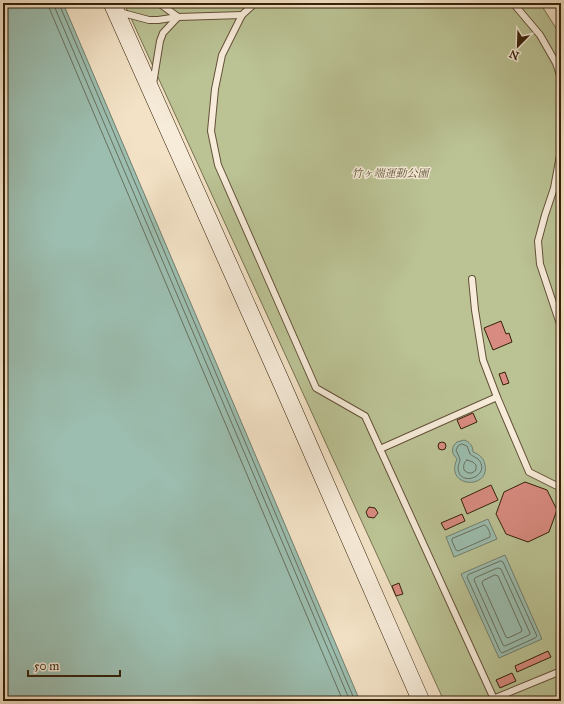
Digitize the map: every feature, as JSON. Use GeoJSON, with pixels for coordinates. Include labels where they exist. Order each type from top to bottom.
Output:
{"type":"FeatureCollection","features":[{"type":"Feature","properties":{"kind":"street"},"geometry":{"type":"LineString","coordinates":[[114,7],[421,701]]}},
{"type":"Feature","properties":{"kind":"lane"},"geometry":{"type":"LineString","coordinates":[[159,3],[178,17]]}},
{"type":"Feature","properties":{"kind":"lane"},"geometry":{"type":"LineString","coordinates":[[255,3],[242,15],[222,54],[215,89],[211,131],[218,165],[316,388],[365,416],[491,700],[561,671]]}},
{"type":"Feature","properties":{"kind":"lane"},"geometry":{"type":"LineString","coordinates":[[513,3],[540,35],[556,63],[561,78]]}},
{"type":"Feature","properties":{"kind":"lane"},"geometry":{"type":"LineString","coordinates":[[114,7],[149,20],[178,17],[242,15]]}},
{"type":"Feature","properties":{"kind":"lane"},"geometry":{"type":"LineString","coordinates":[[152,91],[160,41],[163,33],[178,17]]}},
{"type":"Feature","properties":{"kind":"lane"},"geometry":{"type":"LineString","coordinates":[[561,150],[554,188],[538,241],[540,264],[561,327]]}},
{"type":"Feature","properties":{"kind":"lane"},"geometry":{"type":"LineString","coordinates":[[472,278],[475,310],[483,360],[497,397],[529,472],[561,488]]}},
{"type":"Feature","properties":{"kind":"lane"},"geometry":{"type":"LineString","coordinates":[[380,449],[497,397]]}},
{"type":"Feature","properties":{"kind":"green space","name":"竹ヶ端運動公園"},"geometry":{"type":"Polygon","coordinates":[[[124,3],[540,3],[561,36],[561,701],[444,701],[124,3]]]}},
{"type":"Feature","properties":{"kind":"water"},"geometry":{"type":"Polygon","coordinates":[[[3,3],[63,3],[360,701],[3,701],[3,3]]]}},
{"type":"Feature","properties":{"kind":"water"},"geometry":{"type":"Polygon","coordinates":[[[464,440],[472,446],[473,452],[484,460],[485,473],[481,479],[475,482],[461,480],[457,476],[455,469],[457,459],[454,455],[453,448],[457,442],[464,440]]]}},
{"type":"Feature","properties":{"kind":"water"},"geometry":{"type":"Polygon","coordinates":[[[488,519],[497,539],[454,557],[446,537],[488,519]]]}},
{"type":"Feature","properties":{"kind":"water"},"geometry":{"type":"Polygon","coordinates":[[[505,555],[542,639],[499,658],[461,574],[505,555]]]}},
{"type":"Feature","properties":{"kind":"building"},"geometry":{"type":"Polygon","coordinates":[[[501,321],[506,334],[509,333],[512,342],[493,350],[484,328],[501,321]]]}},
{"type":"Feature","properties":{"kind":"building"},"geometry":{"type":"Polygon","coordinates":[[[505,372],[509,383],[503,385],[499,374],[505,372]]]}},
{"type":"Feature","properties":{"kind":"building"},"geometry":{"type":"Polygon","coordinates":[[[473,413],[477,422],[461,429],[457,420],[473,413]]]}},
{"type":"Feature","properties":{"kind":"building"},"geometry":{"type":"Polygon","coordinates":[[[440,442],[444,442],[446,446],[444,450],[440,450],[438,448],[438,444],[440,442]]]}},
{"type":"Feature","properties":{"kind":"building"},"geometry":{"type":"Polygon","coordinates":[[[525,482],[547,490],[557,510],[549,532],[528,542],[506,534],[496,514],[504,492],[525,482]]]}},
{"type":"Feature","properties":{"kind":"building"},"geometry":{"type":"Polygon","coordinates":[[[491,485],[498,500],[467,514],[461,499],[491,485]]]}},
{"type":"Feature","properties":{"kind":"building"},"geometry":{"type":"Polygon","coordinates":[[[369,507],[375,508],[378,513],[374,518],[368,517],[366,512],[369,507]]]}},
{"type":"Feature","properties":{"kind":"building"},"geometry":{"type":"Polygon","coordinates":[[[462,514],[465,521],[445,530],[441,523],[462,514]]]}},
{"type":"Feature","properties":{"kind":"building"},"geometry":{"type":"Polygon","coordinates":[[[399,583],[403,594],[396,596],[392,586],[399,583]]]}},
{"type":"Feature","properties":{"kind":"building"},"geometry":{"type":"Polygon","coordinates":[[[548,651],[551,657],[517,672],[515,666],[548,651]]]}},
{"type":"Feature","properties":{"kind":"building"},"geometry":{"type":"Polygon","coordinates":[[[512,673],[516,681],[500,688],[496,680],[512,673]]]}}]}
